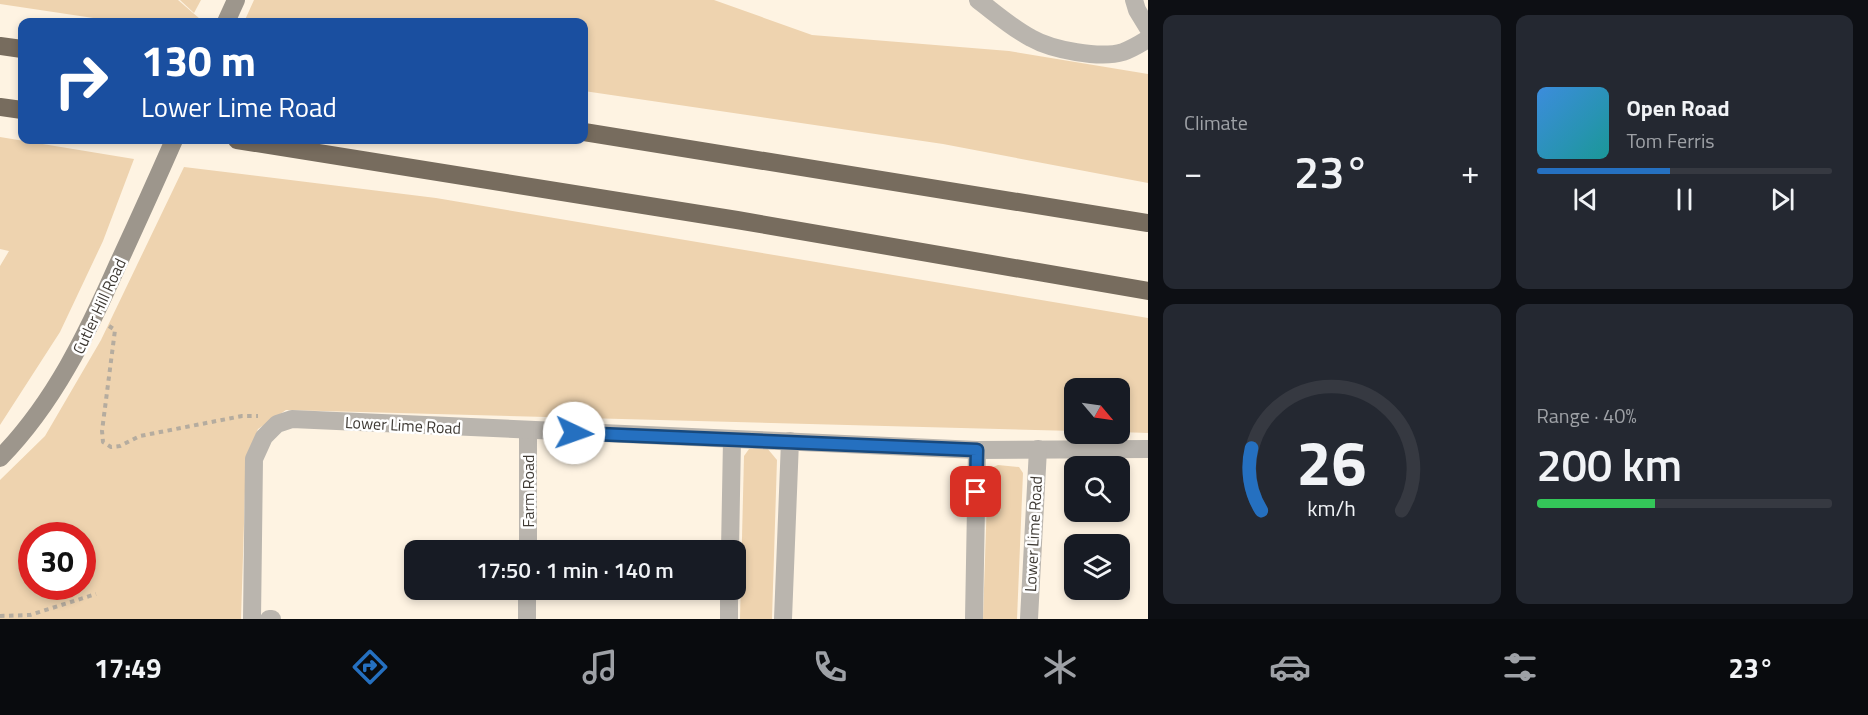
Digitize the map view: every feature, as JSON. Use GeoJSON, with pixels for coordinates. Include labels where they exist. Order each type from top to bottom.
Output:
{"type":"FeatureCollection","features":[{"type":"Feature","properties":{"kind":"highway"},"geometry":{"type":"LineString","coordinates":[[0,46],[18,48]]}},
{"type":"Feature","properties":{"kind":"highway"},"geometry":{"type":"LineString","coordinates":[[0,107],[18,109]]}},
{"type":"Feature","properties":{"kind":"highway"},"geometry":{"type":"LineString","coordinates":[[588,133],[1148,223]]}},
{"type":"Feature","properties":{"kind":"highway"},"geometry":{"type":"LineString","coordinates":[[262,144],[737,220],[1148,291]]}},
{"type":"Feature","properties":{"kind":"street"},"geometry":{"type":"LineString","coordinates":[[228,18],[236,0]]}},
{"type":"Feature","properties":{"kind":"street"},"geometry":{"type":"LineString","coordinates":[[978,0],[1029,38],[1052,46],[1092,54],[1109,54],[1132,48],[1148,39]]}},
{"type":"Feature","properties":{"kind":"street"},"geometry":{"type":"LineString","coordinates":[[1134,0],[1148,28]]}},
{"type":"Feature","properties":{"kind":"street","name":"Cutler Hill Road"},"geometry":{"type":"LineString","coordinates":[[0,458],[40,409],[69,368],[95,316],[172,144]]}},
{"type":"Feature","properties":{"kind":"street","name":"Lower Lime Road"},"geometry":{"type":"LineString","coordinates":[[277,424],[292,420],[977,450],[1148,449]]}},
{"type":"Feature","properties":{"kind":"street"},"geometry":{"type":"LineString","coordinates":[[252,619],[254,459],[264,437],[277,424]]}},
{"type":"Feature","properties":{"kind":"street","name":"Farm Road"},"geometry":{"type":"LineString","coordinates":[[528,431],[528,540]]}},
{"type":"Feature","properties":{"kind":"street"},"geometry":{"type":"LineString","coordinates":[[730,540],[732,440]]}},
{"type":"Feature","properties":{"kind":"street"},"geometry":{"type":"LineString","coordinates":[[783,619],[790,441]]}},
{"type":"Feature","properties":{"kind":"street","name":"Lower Lime Road"},"geometry":{"type":"LineString","coordinates":[[1029,619],[1038,449]]}},
{"type":"Feature","properties":{"kind":"street"},"geometry":{"type":"LineString","coordinates":[[974,619],[977,450]]}},
{"type":"Feature","properties":{"kind":"street"},"geometry":{"type":"LineString","coordinates":[[527,600],[527,619]]}},
{"type":"Feature","properties":{"kind":"street"},"geometry":{"type":"LineString","coordinates":[[729,600],[729,619]]}},
{"type":"Feature","properties":{"kind":"path"},"geometry":{"type":"LineString","coordinates":[[95,316],[116,330],[102,432],[103,442],[111,447],[120,446],[140,436],[242,416],[265,416],[277,424]]}},
{"type":"Feature","properties":{"kind":"path"},"geometry":{"type":"LineString","coordinates":[[0,616],[30,615],[77,600]]}},
{"type":"Feature","properties":{"kind":"shaded area"},"geometry":{"type":"Polygon","coordinates":[[[0,0],[178,0],[199,18],[93,18],[0,4],[0,0]]]}},
{"type":"Feature","properties":{"kind":"shaded area"},"geometry":{"type":"Polygon","coordinates":[[[180,0],[201,0],[194,13],[180,0]]]}},
{"type":"Feature","properties":{"kind":"shaded area"},"geometry":{"type":"Polygon","coordinates":[[[254,0],[714,0],[812,35],[1009,51],[1148,74],[1148,183],[943,144],[588,92],[588,18],[246,18],[254,0]]]}},
{"type":"Feature","properties":{"kind":"shaded area"},"geometry":{"type":"Polygon","coordinates":[[[0,137],[18,140],[18,144],[43,144],[134,159],[103,241],[60,332],[0,425],[0,266],[9,251],[0,249],[0,137]]]}},
{"type":"Feature","properties":{"kind":"shaded area"},"geometry":{"type":"Polygon","coordinates":[[[184,167],[436,198],[1148,318],[1148,433],[1130,432],[1130,378],[1064,378],[1064,431],[286,410],[258,429],[246,459],[241,619],[0,619],[0,480],[45,436],[101,340],[184,167]]]}},
{"type":"Feature","properties":{"kind":"shaded area"},"geometry":{"type":"Polygon","coordinates":[[[767,448],[777,460],[772,619],[740,619],[740,600],[746,600],[746,540],[742,540],[744,456],[749,449],[767,448]]]}},
{"type":"Feature","properties":{"kind":"shaded area"},"geometry":{"type":"Polygon","coordinates":[[[998,465],[1019,467],[1023,473],[1017,619],[983,619],[988,469],[998,465]]]}},
{"type":"Feature","properties":{"kind":"route"},"geometry":{"type":"LineString","coordinates":[[574,433],[977,450],[976,492]]}}]}
